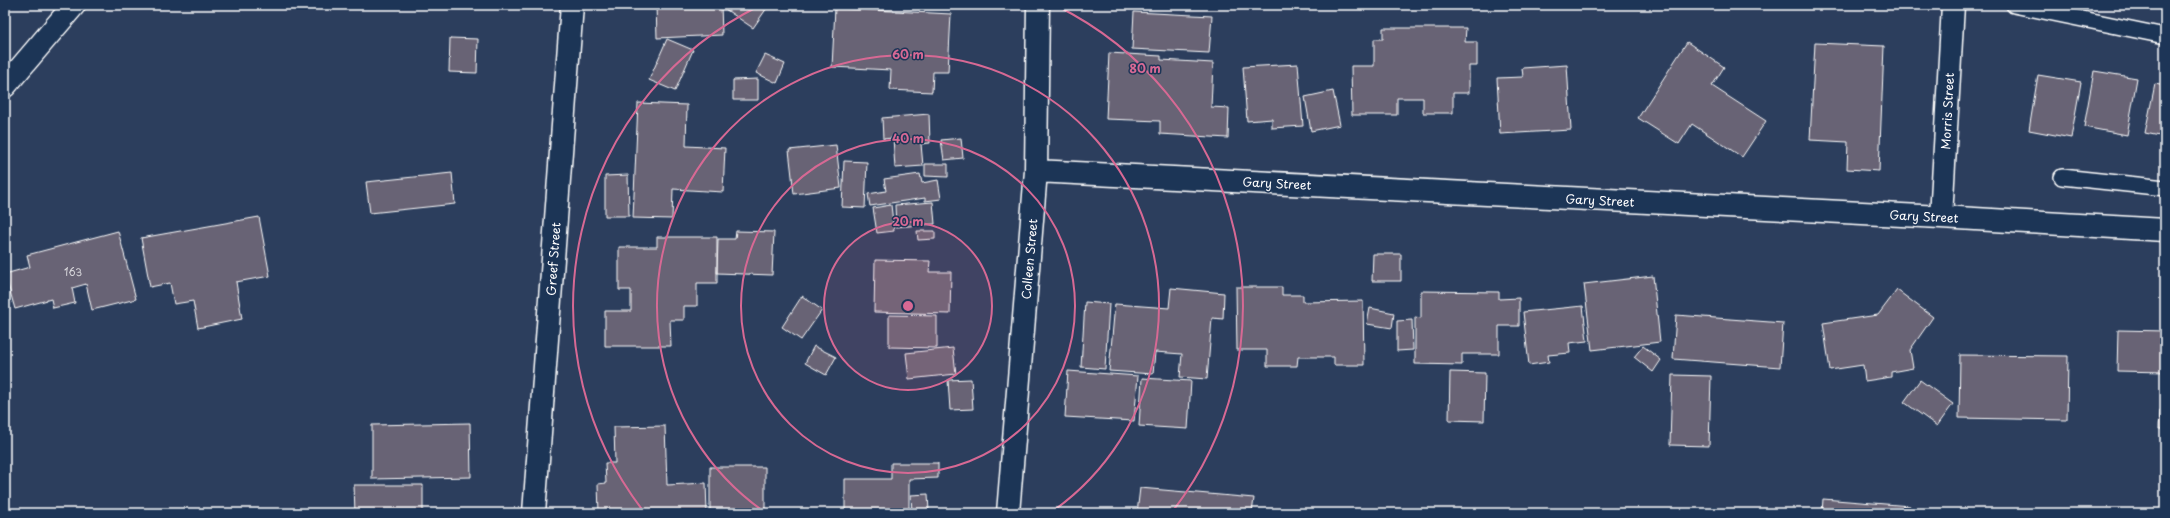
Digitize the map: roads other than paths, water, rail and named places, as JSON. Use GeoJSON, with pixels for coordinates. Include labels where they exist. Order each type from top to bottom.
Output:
{"type":"FeatureCollection","features":[{"type":"Feature","properties":{"kind":"street"},"geometry":{"type":"LineString","coordinates":[[5,86],[74,5]]}},
{"type":"Feature","properties":{"kind":"street","name":"Greef Street"},"geometry":{"type":"LineString","coordinates":[[534,513],[572,5]]}},
{"type":"Feature","properties":{"kind":"street","name":"Colleen Street"},"geometry":{"type":"LineString","coordinates":[[1008,513],[1036,171],[1038,5]]}},
{"type":"Feature","properties":{"kind":"street","name":"Morris Street"},"geometry":{"type":"LineString","coordinates":[[1941,217],[1953,5]]}},
{"type":"Feature","properties":{"kind":"street","name":"Gary Street"},"geometry":{"type":"LineString","coordinates":[[1036,171],[1941,217],[2165,230]]}},
{"type":"Feature","properties":{"kind":"lane"},"geometry":{"type":"LineString","coordinates":[[2014,5],[2165,36]]}},
{"type":"Feature","properties":{"kind":"lane"},"geometry":{"type":"LineString","coordinates":[[2062,177],[2165,188]]}}]}
